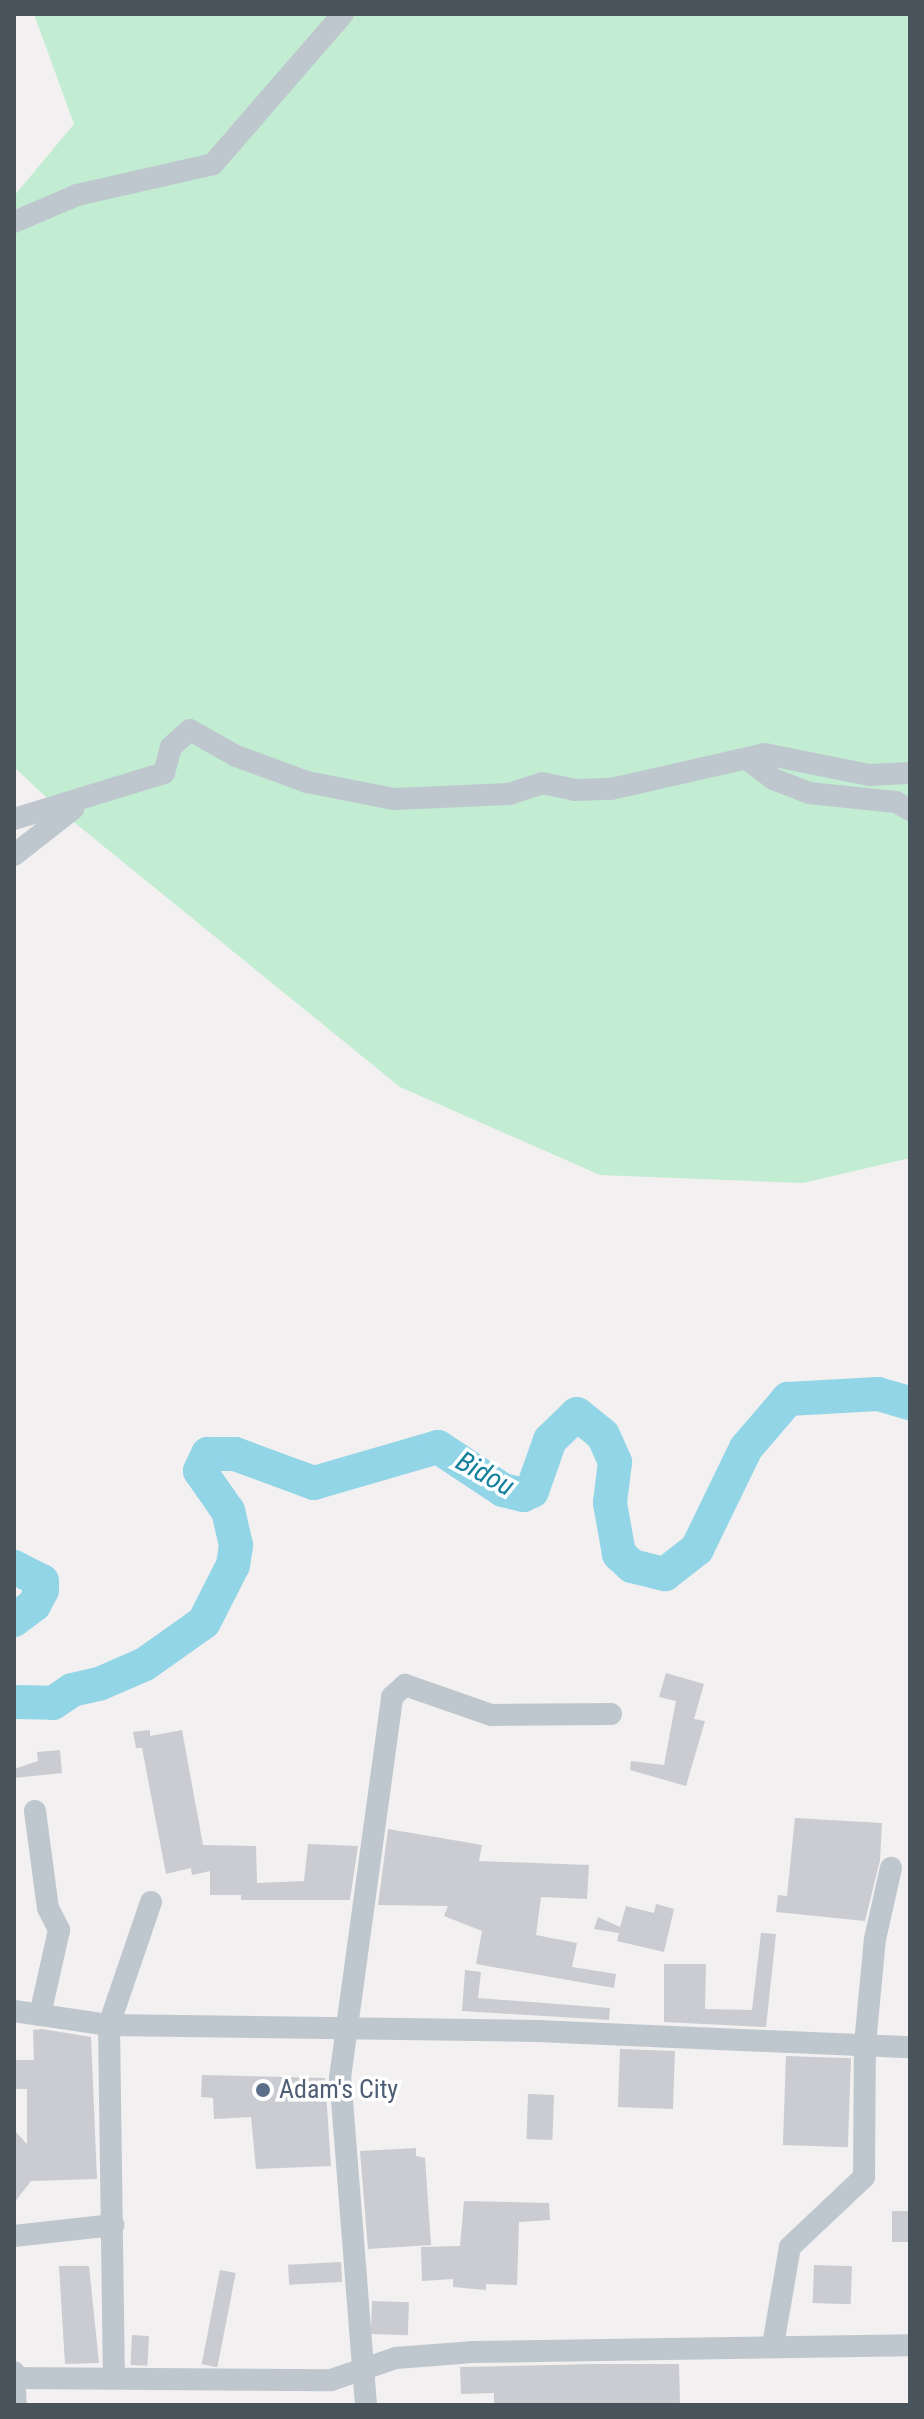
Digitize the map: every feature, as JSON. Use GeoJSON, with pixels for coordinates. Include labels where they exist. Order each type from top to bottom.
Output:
{"type":"FeatureCollection","features":[{"type":"Feature","properties":{"kind":"street"},"geometry":{"type":"LineString","coordinates":[[18,218],[111,185],[213,164],[273,89],[343,14]]}},
{"type":"Feature","properties":{"kind":"street"},"geometry":{"type":"LineString","coordinates":[[14,819],[87,800],[164,773],[171,747],[190,730],[236,756],[307,782],[394,799],[509,794],[542,783],[574,790],[611,789],[776,754],[869,775],[910,773]]}},
{"type":"Feature","properties":{"kind":"street"},"geometry":{"type":"LineString","coordinates":[[748,760],[773,779],[809,793],[896,802],[910,810]]}},
{"type":"Feature","properties":{"kind":"street"},"geometry":{"type":"LineString","coordinates":[[14,855],[87,800]]}},
{"type":"Feature","properties":{"kind":"street"},"geometry":{"type":"LineString","coordinates":[[366,2405],[340,2099],[345,2031],[397,1689],[405,1685],[491,1715],[611,1714]]}},
{"type":"Feature","properties":{"kind":"street"},"geometry":{"type":"LineString","coordinates":[[35,1811],[48,1908],[59,1930],[40,2015]]}},
{"type":"Feature","properties":{"kind":"street"},"geometry":{"type":"LineString","coordinates":[[773,2345],[790,2247],[864,2177],[865,2044],[875,1939],[891,1868]]}},
{"type":"Feature","properties":{"kind":"street"},"geometry":{"type":"LineString","coordinates":[[114,2377],[109,2025],[151,1902]]}},
{"type":"Feature","properties":{"kind":"street"},"geometry":{"type":"LineString","coordinates":[[14,2011],[109,2025],[283,2025],[345,2031],[523,2030],[910,2047]]}},
{"type":"Feature","properties":{"kind":"street"},"geometry":{"type":"LineString","coordinates":[[14,2236],[113,2225]]}},
{"type":"Feature","properties":{"kind":"street"},"geometry":{"type":"LineString","coordinates":[[16,2405],[14,2376],[331,2380],[362,2373],[396,2358],[473,2352],[910,2345]]}},
{"type":"Feature","properties":{"kind":"green space"},"geometry":{"type":"Polygon","coordinates":[[[34,14],[910,14],[910,1158],[803,1183],[600,1175],[400,1087],[64,814],[14,767],[14,196],[74,124],[34,14]]]}},
{"type":"Feature","properties":{"kind":"building"},"geometry":{"type":"Polygon","coordinates":[[[666,1673],[704,1684],[694,1719],[705,1721],[686,1786],[630,1770],[631,1761],[664,1765],[676,1701],[659,1697],[666,1673]]]}},
{"type":"Feature","properties":{"kind":"building"},"geometry":{"type":"Polygon","coordinates":[[[150,1730],[150,1736],[182,1730],[203,1845],[256,1846],[257,1883],[304,1881],[308,1844],[358,1846],[350,1900],[241,1900],[241,1895],[210,1895],[210,1871],[192,1875],[191,1868],[166,1874],[142,1748],[136,1748],[133,1732],[150,1730]]]}},
{"type":"Feature","properties":{"kind":"building"},"geometry":{"type":"Polygon","coordinates":[[[60,1750],[62,1773],[14,1778],[14,1769],[38,1761],[37,1752],[60,1750]]]}},
{"type":"Feature","properties":{"kind":"building"},"geometry":{"type":"Polygon","coordinates":[[[795,1818],[882,1823],[880,1860],[865,1921],[776,1912],[778,1895],[787,1896],[795,1818]]]}},
{"type":"Feature","properties":{"kind":"building"},"geometry":{"type":"Polygon","coordinates":[[[388,1829],[482,1845],[479,1861],[589,1865],[587,1899],[541,1897],[536,1935],[577,1943],[572,1967],[616,1974],[614,1988],[476,1964],[482,1931],[444,1916],[448,1906],[378,1905],[388,1829]]]}},
{"type":"Feature","properties":{"kind":"building"},"geometry":{"type":"Polygon","coordinates":[[[656,1904],[674,1909],[664,1952],[617,1941],[619,1933],[594,1929],[598,1917],[620,1927],[626,1906],[654,1913],[656,1904]]]}},
{"type":"Feature","properties":{"kind":"building"},"geometry":{"type":"Polygon","coordinates":[[[761,1933],[776,1934],[766,2027],[664,2022],[664,1964],[706,1964],[705,2009],[752,2010],[761,1933]]]}},
{"type":"Feature","properties":{"kind":"building"},"geometry":{"type":"Polygon","coordinates":[[[465,1970],[481,1972],[478,1998],[610,2008],[609,2020],[462,2011],[465,1970]]]}},
{"type":"Feature","properties":{"kind":"building"},"geometry":{"type":"Polygon","coordinates":[[[33,2030],[91,2037],[97,2179],[31,2181],[14,2203],[14,2130],[27,2144],[27,2089],[14,2089],[14,2060],[34,2060],[33,2030]]]}},
{"type":"Feature","properties":{"kind":"building"},"geometry":{"type":"Polygon","coordinates":[[[620,2049],[675,2051],[673,2109],[618,2107],[620,2049]]]}},
{"type":"Feature","properties":{"kind":"building"},"geometry":{"type":"Polygon","coordinates":[[[786,2056],[851,2058],[848,2147],[783,2145],[786,2056]]]}},
{"type":"Feature","properties":{"kind":"building"},"geometry":{"type":"Polygon","coordinates":[[[202,2075],[325,2078],[331,2166],[256,2169],[251,2117],[214,2119],[213,2098],[201,2097],[202,2075]]]}},
{"type":"Feature","properties":{"kind":"building"},"geometry":{"type":"Polygon","coordinates":[[[528,2094],[554,2095],[552,2140],[526,2139],[528,2094]]]}},
{"type":"Feature","properties":{"kind":"building"},"geometry":{"type":"Polygon","coordinates":[[[416,2148],[416,2156],[425,2158],[431,2245],[368,2249],[360,2151],[416,2148]]]}},
{"type":"Feature","properties":{"kind":"building"},"geometry":{"type":"Polygon","coordinates":[[[464,2201],[549,2203],[550,2220],[519,2222],[517,2285],[486,2284],[486,2290],[453,2287],[453,2279],[422,2281],[421,2247],[460,2246],[464,2201]]]}},
{"type":"Feature","properties":{"kind":"building"},"geometry":{"type":"Polygon","coordinates":[[[892,2211],[910,2211],[910,2242],[892,2242],[892,2211]]]}},
{"type":"Feature","properties":{"kind":"building"},"geometry":{"type":"Polygon","coordinates":[[[341,2262],[342,2282],[289,2285],[288,2265],[341,2262]]]}},
{"type":"Feature","properties":{"kind":"building"},"geometry":{"type":"Polygon","coordinates":[[[814,2265],[852,2266],[851,2304],[813,2303],[814,2265]]]}},
{"type":"Feature","properties":{"kind":"building"},"geometry":{"type":"Polygon","coordinates":[[[59,2266],[89,2266],[99,2363],[65,2364],[59,2266]]]}},
{"type":"Feature","properties":{"kind":"building"},"geometry":{"type":"Polygon","coordinates":[[[220,2270],[236,2273],[217,2367],[202,2364],[220,2270]]]}},
{"type":"Feature","properties":{"kind":"building"},"geometry":{"type":"Polygon","coordinates":[[[372,2301],[409,2302],[408,2335],[371,2334],[372,2301]]]}},
{"type":"Feature","properties":{"kind":"building"},"geometry":{"type":"Polygon","coordinates":[[[132,2335],[149,2336],[147,2366],[130,2365],[132,2335]]]}},
{"type":"Feature","properties":{"kind":"building"},"geometry":{"type":"Polygon","coordinates":[[[679,2364],[680,2405],[494,2405],[494,2393],[461,2394],[460,2367],[679,2364]]]}},
{"type":"Feature","properties":{"kind":"waterway","name":"Bidou"},"geometry":{"type":"LineString","coordinates":[[14,1702],[53,1703],[72,1690],[99,1684],[145,1664],[204,1622],[233,1565],[236,1545],[228,1511],[200,1471],[208,1454],[235,1454],[314,1483],[438,1447],[503,1490],[523,1495],[532,1491],[550,1440],[577,1414],[603,1435],[615,1462],[610,1503],[619,1554],[632,1566],[665,1574],[697,1549],[746,1448],[788,1399],[878,1394],[910,1403]]}},
{"type":"Feature","properties":{"kind":"waterway","name":"Bidou"},"geometry":{"type":"LineString","coordinates":[[14,1567],[42,1581],[42,1590],[34,1605],[14,1620]]}},
{"type":"Feature","properties":{"kind":"place","name":"Adam's City"},"geometry":{"type":"Point","coordinates":[263,2090]}}]}
